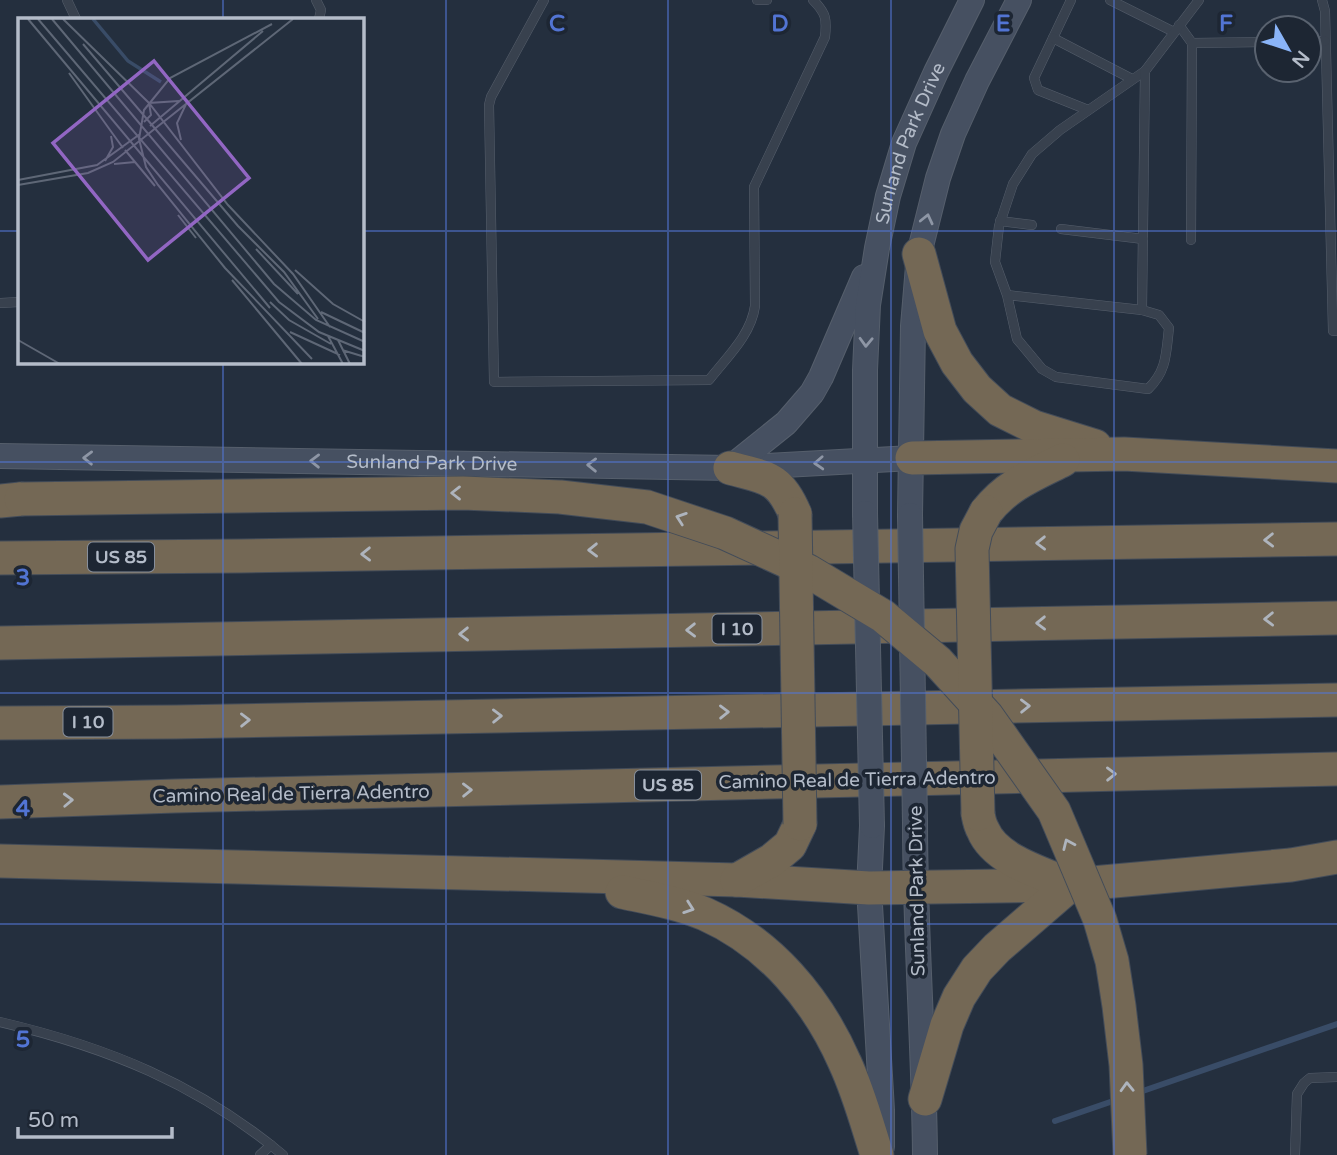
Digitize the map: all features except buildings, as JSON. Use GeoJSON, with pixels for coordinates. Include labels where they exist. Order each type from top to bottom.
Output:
{"type":"FeatureCollection","features":[{"type":"Feature","properties":{"kind":"highway"},"geometry":{"type":"LineString","coordinates":[[919,254],[940,331],[957,363],[977,389],[1000,410],[1034,427],[1124,454]]}},
{"type":"Feature","properties":{"kind":"highway"},"geometry":{"type":"LineString","coordinates":[[912,458],[1124,454],[1337,466]]}},
{"type":"Feature","properties":{"kind":"highway"},"geometry":{"type":"LineString","coordinates":[[1069,885],[1015,862],[996,848],[983,832],[978,814],[972,548],[976,531],[996,500],[1013,485],[1071,456]]}},
{"type":"Feature","properties":{"kind":"highway"},"geometry":{"type":"LineString","coordinates":[[730,468],[771,479],[788,497],[795,514],[800,824],[790,845],[772,860],[737,880]]}},
{"type":"Feature","properties":{"kind":"highway"},"geometry":{"type":"LineString","coordinates":[[7,500],[463,493],[560,497],[647,507],[725,533],[808,571],[883,616],[938,662],[987,716],[1054,811],[1100,920],[1112,961],[1126,1065],[1130,1155]]}},
{"type":"Feature","properties":{"kind":"highway","name":"US 85"},"geometry":{"type":"LineString","coordinates":[[0,558],[1337,539]]}},
{"type":"Feature","properties":{"kind":"highway"},"geometry":{"type":"LineString","coordinates":[[0,573],[241,556]]}},
{"type":"Feature","properties":{"kind":"highway","name":"I 10"},"geometry":{"type":"LineString","coordinates":[[0,643],[1337,618]]}},
{"type":"Feature","properties":{"kind":"highway","name":"I 10"},"geometry":{"type":"LineString","coordinates":[[0,723],[1337,700]]}},
{"type":"Feature","properties":{"kind":"highway","name":"Camino Real de Tierra Adentro"},"geometry":{"type":"LineString","coordinates":[[0,802],[1337,769]]}},
{"type":"Feature","properties":{"kind":"highway"},"geometry":{"type":"LineString","coordinates":[[0,862],[737,880],[869,888],[1069,885],[1291,865],[1337,857]]}},
{"type":"Feature","properties":{"kind":"highway"},"geometry":{"type":"LineString","coordinates":[[551,875],[680,905],[721,921],[763,950],[784,969],[821,1016],[856,1091],[879,1155]]}},
{"type":"Feature","properties":{"kind":"highway"},"geometry":{"type":"LineString","coordinates":[[925,1099],[947,1025],[977,969],[1069,885]]}},
{"type":"Feature","properties":{"kind":"main road","name":"Sunland Park Drive"},"geometry":{"type":"LineString","coordinates":[[879,1155],[882,1110],[869,888],[872,826],[865,513],[868,305],[888,196],[904,143],[972,0]]}},
{"type":"Feature","properties":{"kind":"main road","name":"Sunland Park Drive"},"geometry":{"type":"LineString","coordinates":[[925,1155],[915,887],[910,515],[913,326],[919,254],[938,177],[953,134],[977,81],[1019,0]]}},
{"type":"Feature","properties":{"kind":"main road"},"geometry":{"type":"LineString","coordinates":[[730,468],[786,423],[813,393],[877,248]]}},
{"type":"Feature","properties":{"kind":"main road","name":"Sunland Park Drive"},"geometry":{"type":"LineString","coordinates":[[0,457],[730,468],[912,458]]}},
{"type":"Feature","properties":{"kind":"lane"},"geometry":{"type":"LineString","coordinates":[[67,0],[76,18]]}},
{"type":"Feature","properties":{"kind":"lane"},"geometry":{"type":"LineString","coordinates":[[316,0],[321,10],[319,18]]}},
{"type":"Feature","properties":{"kind":"lane"},"geometry":{"type":"LineString","coordinates":[[544,0],[489,105],[494,382],[709,380],[745,335],[753,319],[754,187],[825,37],[827,24],[823,10],[813,0]]}},
{"type":"Feature","properties":{"kind":"lane"},"geometry":{"type":"LineString","coordinates":[[757,0],[767,0]]}},
{"type":"Feature","properties":{"kind":"lane"},"geometry":{"type":"LineString","coordinates":[[1071,0],[1034,78],[1038,90],[1088,110]]}},
{"type":"Feature","properties":{"kind":"lane"},"geometry":{"type":"LineString","coordinates":[[1111,0],[1176,28],[1192,43],[1253,42]]}},
{"type":"Feature","properties":{"kind":"lane"},"geometry":{"type":"LineString","coordinates":[[1007,295],[1142,310],[1159,315],[1169,328],[1164,364],[1158,379],[1148,389],[1056,377],[1042,369],[1017,339],[1007,295],[995,262],[1000,221],[1013,184],[1032,154],[1060,130],[1145,71],[1199,0]]}},
{"type":"Feature","properties":{"kind":"lane"},"geometry":{"type":"LineString","coordinates":[[1322,0],[1325,10],[1333,141],[1333,331],[1337,331]]}},
{"type":"Feature","properties":{"kind":"lane"},"geometry":{"type":"LineString","coordinates":[[1053,38],[1132,79]]}},
{"type":"Feature","properties":{"kind":"lane"},"geometry":{"type":"LineString","coordinates":[[1191,240],[1192,43]]}},
{"type":"Feature","properties":{"kind":"lane"},"geometry":{"type":"LineString","coordinates":[[1142,310],[1145,71]]}},
{"type":"Feature","properties":{"kind":"lane"},"geometry":{"type":"LineString","coordinates":[[1000,221],[1032,225]]}},
{"type":"Feature","properties":{"kind":"lane"},"geometry":{"type":"LineString","coordinates":[[1061,229],[1143,239]]}},
{"type":"Feature","properties":{"kind":"lane"},"geometry":{"type":"LineString","coordinates":[[0,1022],[88,1046],[138,1065],[195,1093],[283,1155]]}},
{"type":"Feature","properties":{"kind":"lane"},"geometry":{"type":"LineString","coordinates":[[1295,1155],[1297,1094],[1310,1079],[1337,1077]]}},
{"type":"Feature","properties":{"kind":"lane"},"geometry":{"type":"LineString","coordinates":[[260,1155],[271,1145]]}},
{"type":"Feature","properties":{"kind":"waterway"},"geometry":{"type":"LineString","coordinates":[[1137,1093],[1337,1024]]}},
{"type":"Feature","properties":{"kind":"waterway"},"geometry":{"type":"LineString","coordinates":[[1055,1121],[1116,1100]]}}]}
